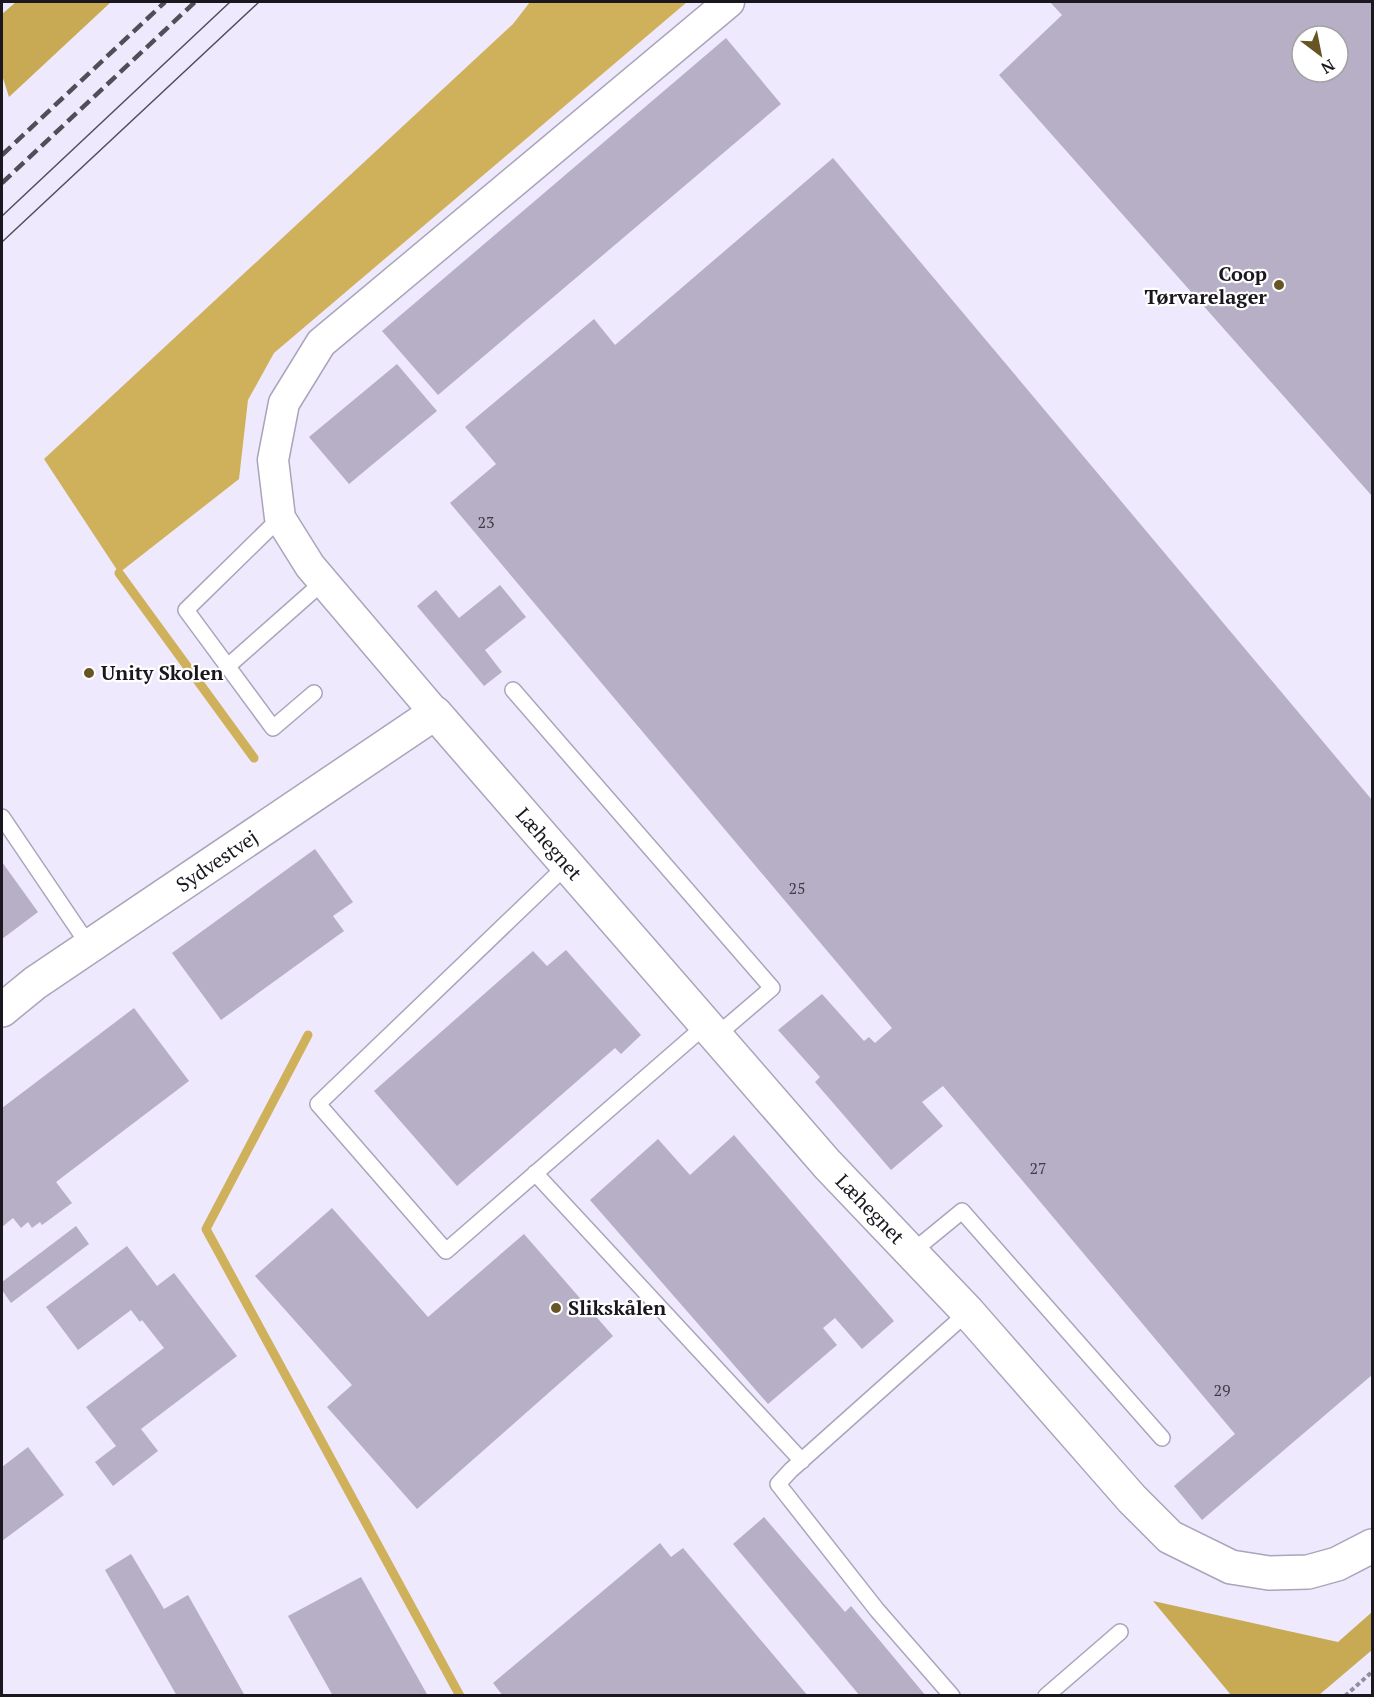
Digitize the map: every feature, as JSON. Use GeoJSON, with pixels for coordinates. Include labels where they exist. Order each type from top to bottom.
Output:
{"type":"FeatureCollection","features":[{"type":"Feature","properties":{"kind":"street"},"geometry":{"type":"LineString","coordinates":[[435,713],[310,566],[280,518],[273,460],[284,403],[321,343],[729,2]]}},
{"type":"Feature","properties":{"kind":"street","name":"Læhegnet"},"geometry":{"type":"LineString","coordinates":[[435,713],[827,1164],[968,1312],[1132,1499],[1170,1537],[1231,1567],[1269,1573],[1308,1572],[1337,1564],[1372,1546]]}},
{"type":"Feature","properties":{"kind":"street","name":"Sydvestvej"},"geometry":{"type":"LineString","coordinates":[[2,1010],[35,983],[435,713]]}},
{"type":"Feature","properties":{"kind":"lane"},"geometry":{"type":"LineString","coordinates":[[280,518],[186,610],[273,728],[314,693]]}},
{"type":"Feature","properties":{"kind":"lane"},"geometry":{"type":"LineString","coordinates":[[228,666],[323,582]]}},
{"type":"Feature","properties":{"kind":"lane"},"geometry":{"type":"LineString","coordinates":[[513,690],[772,988],[711,1030],[535,1173],[446,1251],[318,1104],[567,865]]}},
{"type":"Feature","properties":{"kind":"lane"},"geometry":{"type":"LineString","coordinates":[[2,817],[90,947]]}},
{"type":"Feature","properties":{"kind":"lane"},"geometry":{"type":"LineString","coordinates":[[535,1173],[802,1461]]}},
{"type":"Feature","properties":{"kind":"lane"},"geometry":{"type":"LineString","coordinates":[[912,1252],[962,1211],[1162,1438]]}},
{"type":"Feature","properties":{"kind":"lane"},"geometry":{"type":"LineString","coordinates":[[952,1695],[877,1610],[778,1484],[968,1312]]}},
{"type":"Feature","properties":{"kind":"lane"},"geometry":{"type":"LineString","coordinates":[[1046,1695],[1120,1632]]}},
{"type":"Feature","properties":{"kind":"path"},"geometry":{"type":"LineString","coordinates":[[1345,1695],[1372,1672]]}},
{"type":"Feature","properties":{"kind":"shaded area"},"geometry":{"type":"Polygon","coordinates":[[[16,2],[111,2],[9,97],[2,75],[2,14],[16,2]]]}},
{"type":"Feature","properties":{"kind":"shaded area"},"geometry":{"type":"Polygon","coordinates":[[[530,2],[687,2],[274,353],[248,400],[239,479],[119,573],[44,459],[513,24],[530,2]]]}},
{"type":"Feature","properties":{"kind":"shaded area"},"geometry":{"type":"Polygon","coordinates":[[[1153,1601],[1338,1642],[1372,1612],[1372,1650],[1319,1695],[1231,1695],[1153,1601]]]}},
{"type":"Feature","properties":{"kind":"building","name":"Coop Tørvarelager"},"geometry":{"type":"Polygon","coordinates":[[[1050,2],[1372,2],[1372,496],[999,75],[1062,15],[1050,2]]]}},
{"type":"Feature","properties":{"kind":"building"},"geometry":{"type":"Polygon","coordinates":[[[726,38],[781,104],[438,395],[382,331],[726,38]]]}},
{"type":"Feature","properties":{"kind":"building"},"geometry":{"type":"Polygon","coordinates":[[[833,158],[1372,800],[1372,1375],[1202,1520],[1174,1486],[1235,1434],[943,1086],[922,1102],[943,1126],[891,1170],[815,1082],[820,1077],[778,1030],[822,994],[864,1041],[869,1037],[875,1043],[892,1028],[450,503],[496,464],[465,427],[594,319],[615,345],[833,158]]]}},
{"type":"Feature","properties":{"kind":"building"},"geometry":{"type":"Polygon","coordinates":[[[397,364],[437,411],[349,484],[309,437],[397,364]]]}},
{"type":"Feature","properties":{"kind":"building"},"geometry":{"type":"Polygon","coordinates":[[[500,585],[526,617],[485,650],[502,672],[484,686],[417,606],[436,590],[459,618],[500,585]]]}},
{"type":"Feature","properties":{"kind":"building"},"geometry":{"type":"Polygon","coordinates":[[[315,849],[353,902],[333,916],[344,931],[221,1020],[172,953],[315,849]]]}},
{"type":"Feature","properties":{"kind":"building"},"geometry":{"type":"Polygon","coordinates":[[[2,862],[38,912],[2,939],[2,862]]]}},
{"type":"Feature","properties":{"kind":"building"},"geometry":{"type":"Polygon","coordinates":[[[566,950],[641,1035],[621,1054],[615,1048],[457,1186],[374,1091],[533,951],[547,966],[566,950]]]}},
{"type":"Feature","properties":{"kind":"building"},"geometry":{"type":"Polygon","coordinates":[[[134,1008],[189,1081],[56,1182],[72,1203],[42,1225],[40,1222],[32,1228],[28,1222],[21,1228],[13,1218],[2,1227],[2,1108],[134,1008]]]}},
{"type":"Feature","properties":{"kind":"building"},"geometry":{"type":"Polygon","coordinates":[[[734,1135],[894,1321],[862,1349],[835,1318],[823,1328],[837,1345],[768,1404],[590,1200],[658,1139],[690,1175],[734,1135]]]}},
{"type":"Feature","properties":{"kind":"building"},"geometry":{"type":"Polygon","coordinates":[[[332,1208],[428,1317],[524,1234],[613,1336],[417,1509],[327,1407],[352,1385],[255,1276],[332,1208]]]}},
{"type":"Feature","properties":{"kind":"building"},"geometry":{"type":"Polygon","coordinates":[[[76,1226],[89,1244],[11,1303],[2,1290],[2,1282],[76,1226]]]}},
{"type":"Feature","properties":{"kind":"building"},"geometry":{"type":"Polygon","coordinates":[[[127,1246],[157,1286],[174,1273],[237,1356],[141,1429],[158,1451],[113,1486],[95,1462],[116,1446],[86,1407],[164,1348],[131,1310],[78,1350],[46,1307],[127,1246]]]}},
{"type":"Feature","properties":{"kind":"building"},"geometry":{"type":"Polygon","coordinates":[[[28,1447],[64,1495],[2,1541],[2,1467],[28,1447]]]}},
{"type":"Feature","properties":{"kind":"building"},"geometry":{"type":"Polygon","coordinates":[[[764,1517],[845,1612],[851,1606],[926,1696],[860,1696],[733,1544],[764,1517]]]}},
{"type":"Feature","properties":{"kind":"building"},"geometry":{"type":"Polygon","coordinates":[[[660,1543],[671,1557],[683,1548],[808,1696],[503,1696],[493,1683],[660,1543]]]}},
{"type":"Feature","properties":{"kind":"building"},"geometry":{"type":"Polygon","coordinates":[[[131,1554],[164,1609],[188,1595],[245,1696],[177,1696],[105,1570],[131,1554]]]}},
{"type":"Feature","properties":{"kind":"building"},"geometry":{"type":"Polygon","coordinates":[[[361,1577],[428,1696],[333,1696],[288,1616],[361,1577]]]}},
{"type":"Feature","properties":{"kind":"waterway"},"geometry":{"type":"LineString","coordinates":[[119,573],[254,758]]}},
{"type":"Feature","properties":{"kind":"waterway"},"geometry":{"type":"LineString","coordinates":[[308,1035],[206,1229],[460,1696]]}},
{"type":"Feature","properties":{"kind":"tram line"},"geometry":{"type":"LineString","coordinates":[[2,216],[230,2]]}},
{"type":"Feature","properties":{"kind":"tram line"},"geometry":{"type":"LineString","coordinates":[[2,242],[259,2]]}},
{"type":"Feature","properties":{"kind":"railway"},"geometry":{"type":"LineString","coordinates":[[2,155],[165,2]]}},
{"type":"Feature","properties":{"kind":"railway"},"geometry":{"type":"LineString","coordinates":[[2,183],[195,2]]}},
{"type":"Feature","properties":{"kind":"place","name":"Coop Tørvarelager"},"geometry":{"type":"Point","coordinates":[1279,285]}},
{"type":"Feature","properties":{"kind":"place","name":"Unity Skolen"},"geometry":{"type":"Point","coordinates":[89,673]}},
{"type":"Feature","properties":{"kind":"place","name":"Slikskålen"},"geometry":{"type":"Point","coordinates":[556,1308]}}]}
